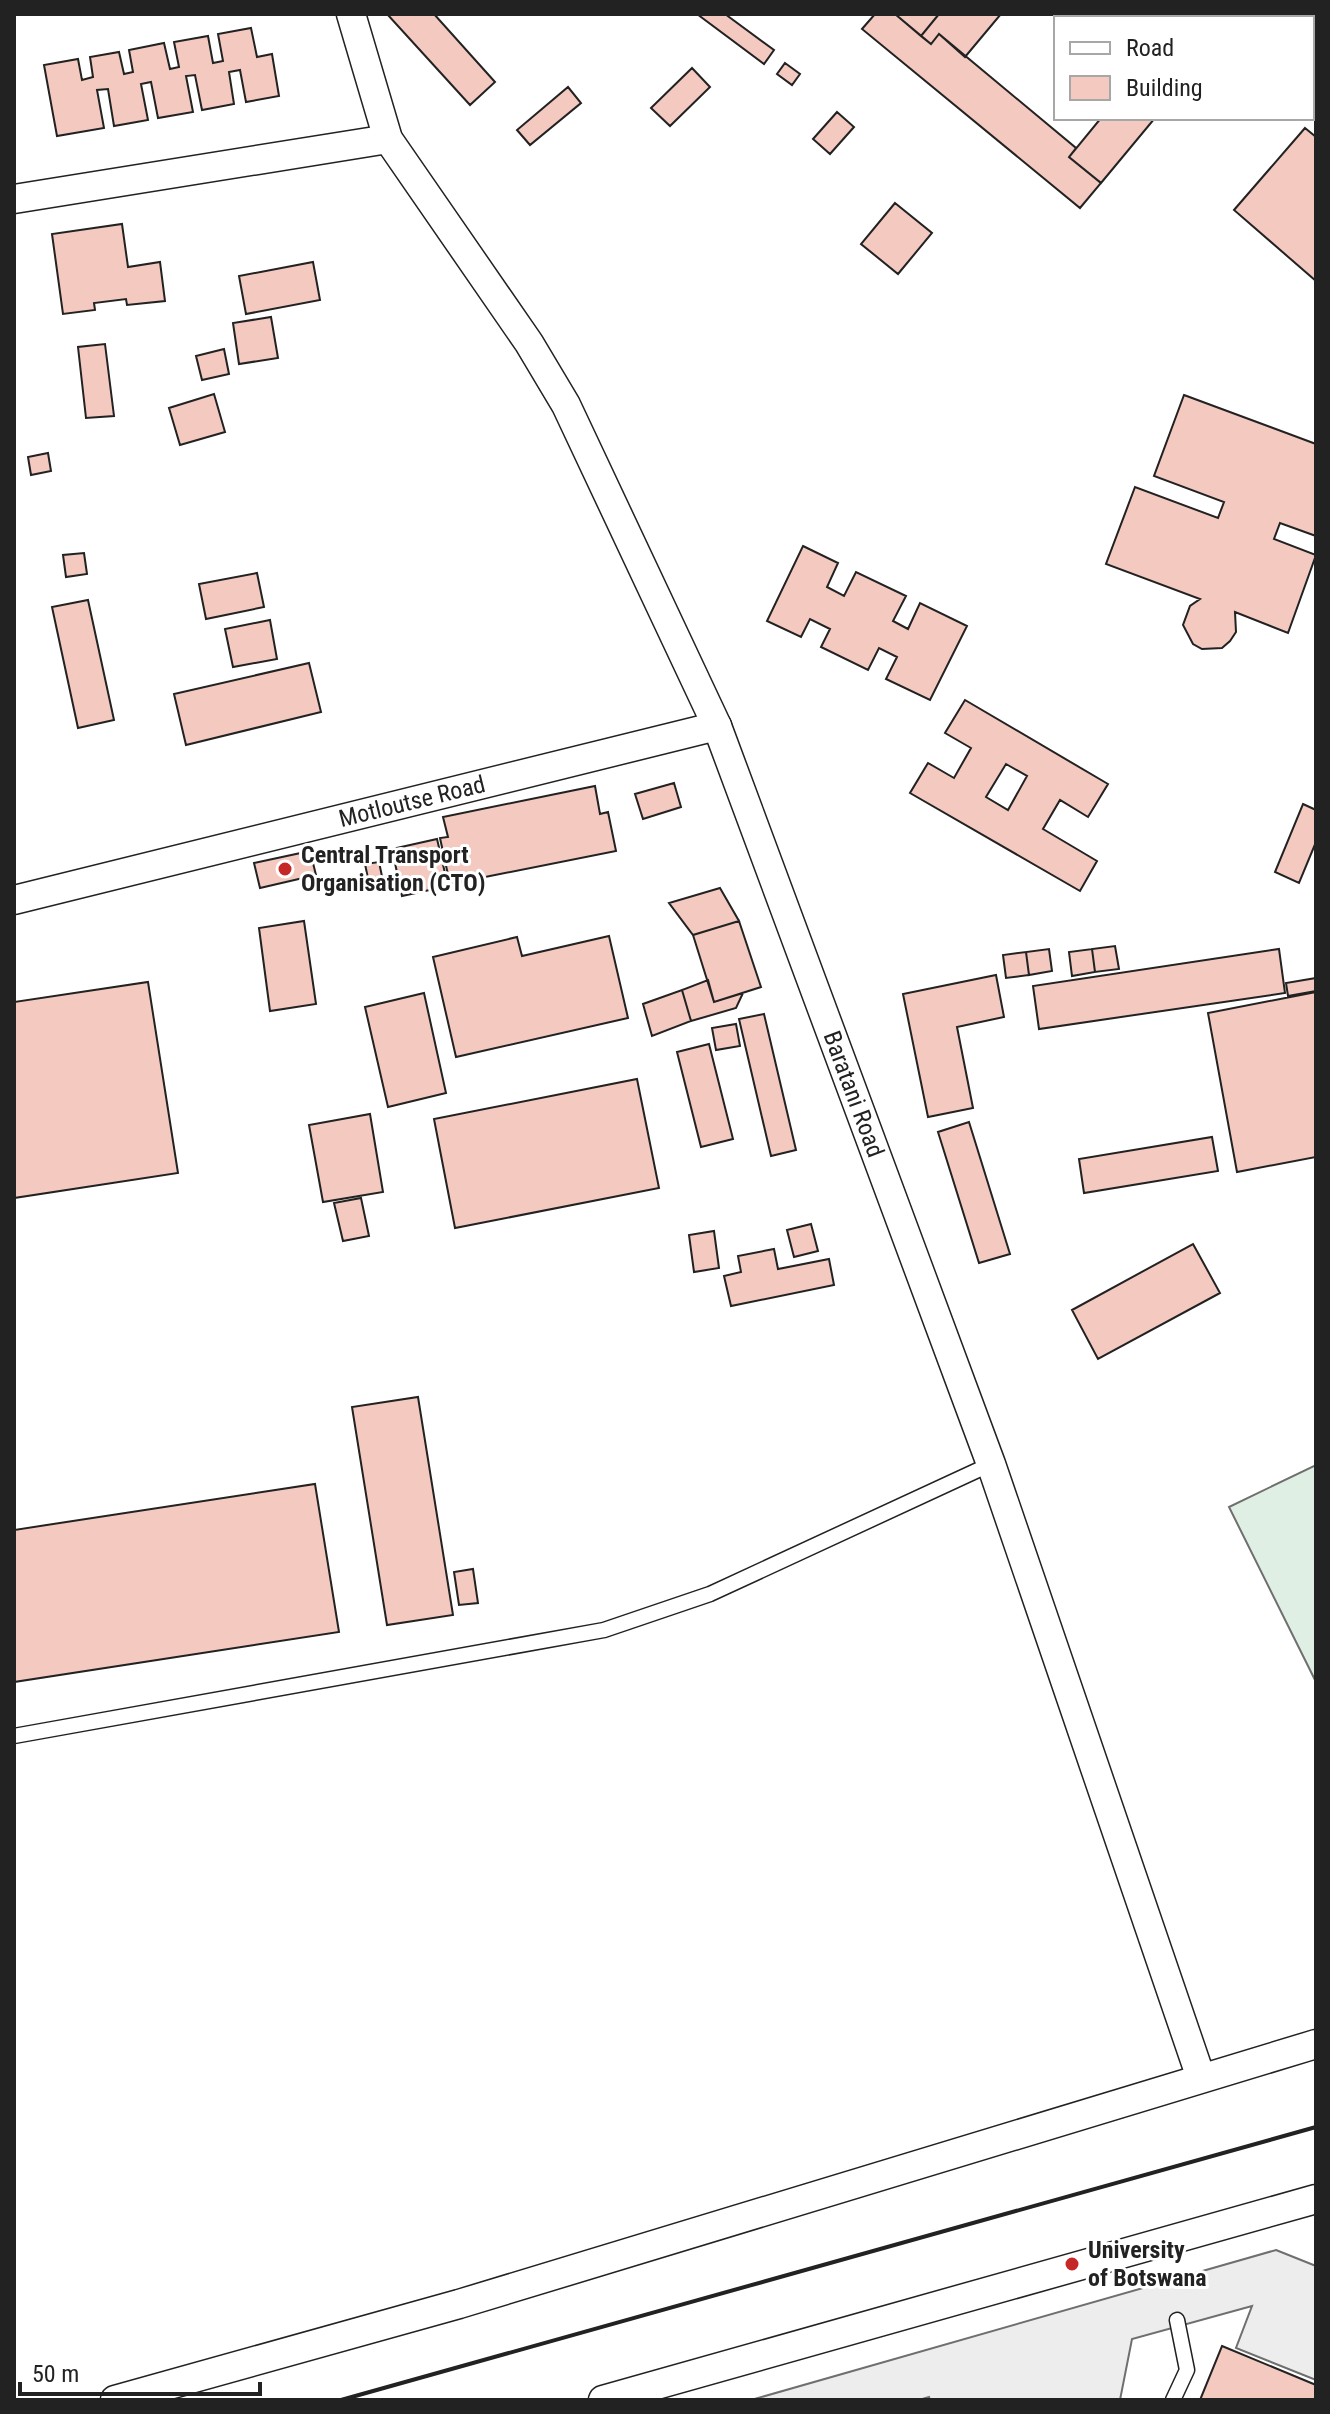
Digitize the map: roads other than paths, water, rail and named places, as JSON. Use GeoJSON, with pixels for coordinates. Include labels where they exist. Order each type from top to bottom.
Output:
{"type":"FeatureCollection","features":[{"type":"Feature","properties":{"kind":"street","name":"Baratani Road"},"geometry":{"type":"LineString","coordinates":[[351,14],[388,139],[529,343],[566,405],[717,726],[991,1464],[1201,2078]]}},
{"type":"Feature","properties":{"kind":"street"},"geometry":{"type":"LineString","coordinates":[[14,199],[388,139]]}},
{"type":"Feature","properties":{"kind":"street","name":"Motloutse Road"},"geometry":{"type":"LineString","coordinates":[[14,900],[717,726]]}},
{"type":"Feature","properties":{"kind":"street"},"geometry":{"type":"LineString","coordinates":[[115,2400],[459,2304],[1316,2044]]}},
{"type":"Feature","properties":{"kind":"street"},"geometry":{"type":"LineString","coordinates":[[603,2400],[666,2391],[1316,2199]]}},
{"type":"Feature","properties":{"kind":"lane"},"geometry":{"type":"LineString","coordinates":[[14,1736],[604,1630],[710,1594],[991,1464]]}},
{"type":"Feature","properties":{"kind":"lane"},"geometry":{"type":"LineString","coordinates":[[1173,2400],[1187,2370],[1177,2320]]}},
{"type":"Feature","properties":{"kind":"place","name":"Central Transport Organisation (CTO)"},"geometry":{"type":"Point","coordinates":[285,869]}},
{"type":"Feature","properties":{"kind":"place","name":"University of Botswana"},"geometry":{"type":"Point","coordinates":[1072,2264]}}]}
